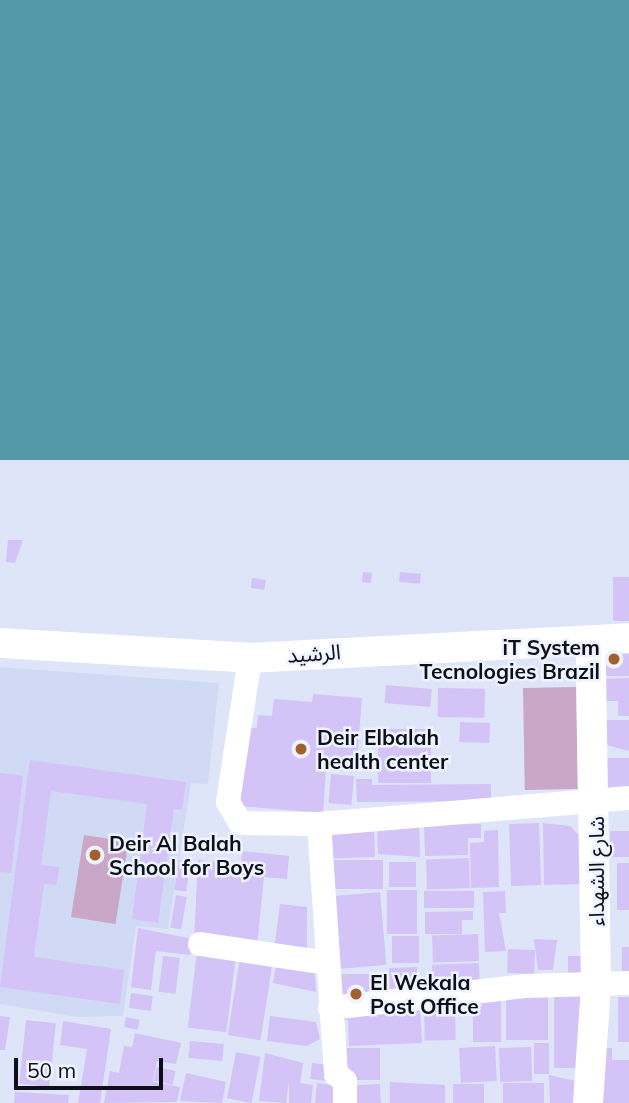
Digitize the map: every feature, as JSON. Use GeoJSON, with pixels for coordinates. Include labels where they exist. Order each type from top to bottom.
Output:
{"type":"FeatureCollection","features":[{"type":"Feature","properties":{"kind":"main road","name":"الرشيد"},"geometry":{"type":"LineString","coordinates":[[0,643],[250,657],[629,638]]}},
{"type":"Feature","properties":{"kind":"main road","name":"شارع الشهداء"},"geometry":{"type":"LineString","coordinates":[[588,1103],[596,985],[596,798],[592,658],[597,640]]}},
{"type":"Feature","properties":{"kind":"street"},"geometry":{"type":"LineString","coordinates":[[250,657],[230,814],[240,823],[319,824],[596,798],[629,798]]}},
{"type":"Feature","properties":{"kind":"street"},"geometry":{"type":"LineString","coordinates":[[319,824],[330,1008],[345,1103]]}},
{"type":"Feature","properties":{"kind":"street"},"geometry":{"type":"LineString","coordinates":[[200,944],[327,963]]}},
{"type":"Feature","properties":{"kind":"street"},"geometry":{"type":"LineString","coordinates":[[330,1008],[629,982]]}},
{"type":"Feature","properties":{"kind":"shaded area"},"geometry":{"type":"Polygon","coordinates":[[[0,0],[629,0],[629,460],[0,460],[0,0]]]}},
{"type":"Feature","properties":{"kind":"shaded area","name":"Deir Al Balah School for Boys"},"geometry":{"type":"Polygon","coordinates":[[[0,667],[219,683],[208,784],[191,783],[168,929],[136,926],[123,1016],[77,1017],[0,1004],[0,667]]]}},
{"type":"Feature","properties":{"kind":"shaded area"},"geometry":{"type":"Polygon","coordinates":[[[576,687],[578,789],[525,790],[523,688],[576,687]]]}},
{"type":"Feature","properties":{"kind":"shaded area"},"geometry":{"type":"Polygon","coordinates":[[[84,835],[128,842],[115,924],[71,917],[84,835]]]}},
{"type":"Feature","properties":{"kind":"building"},"geometry":{"type":"Polygon","coordinates":[[[8,540],[23,540],[15,563],[6,562],[8,540]]]}},
{"type":"Feature","properties":{"kind":"building"},"geometry":{"type":"Polygon","coordinates":[[[363,572],[372,573],[371,583],[362,582],[363,572]]]}},
{"type":"Feature","properties":{"kind":"building"},"geometry":{"type":"Polygon","coordinates":[[[400,572],[421,574],[420,584],[399,582],[400,572]]]}},
{"type":"Feature","properties":{"kind":"building"},"geometry":{"type":"Polygon","coordinates":[[[613,577],[629,577],[629,621],[613,621],[613,577]]]}},
{"type":"Feature","properties":{"kind":"building"},"geometry":{"type":"Polygon","coordinates":[[[252,578],[266,580],[264,590],[251,588],[252,578]]]}},
{"type":"Feature","properties":{"kind":"building","name":"iT System Tecnologies Brazil"},"geometry":{"type":"Polygon","coordinates":[[[600,652],[629,652],[629,676],[600,676],[600,652]]]}},
{"type":"Feature","properties":{"kind":"building"},"geometry":{"type":"Polygon","coordinates":[[[629,678],[629,716],[618,716],[618,701],[601,701],[600,679],[629,678]]]}},
{"type":"Feature","properties":{"kind":"building"},"geometry":{"type":"Polygon","coordinates":[[[386,685],[432,689],[430,707],[384,703],[386,685]]]}},
{"type":"Feature","properties":{"kind":"building"},"geometry":{"type":"Polygon","coordinates":[[[438,688],[485,689],[484,718],[437,717],[438,688]]]}},
{"type":"Feature","properties":{"kind":"building","name":"Deir Elbalah health center"},"geometry":{"type":"Polygon","coordinates":[[[313,694],[362,698],[356,772],[326,769],[323,813],[240,806],[246,727],[257,728],[258,715],[272,716],[274,699],[312,702],[313,694]]]}},
{"type":"Feature","properties":{"kind":"building"},"geometry":{"type":"Polygon","coordinates":[[[603,720],[629,720],[629,751],[603,744],[603,720]]]}},
{"type":"Feature","properties":{"kind":"building"},"geometry":{"type":"Polygon","coordinates":[[[460,722],[490,723],[489,743],[459,742],[460,722]]]}},
{"type":"Feature","properties":{"kind":"building"},"geometry":{"type":"Polygon","coordinates":[[[378,729],[431,729],[431,783],[378,783],[378,729]]]}},
{"type":"Feature","properties":{"kind":"building"},"geometry":{"type":"Polygon","coordinates":[[[605,758],[629,758],[629,789],[605,789],[605,758]]]}},
{"type":"Feature","properties":{"kind":"building"},"geometry":{"type":"Polygon","coordinates":[[[30,760],[186,782],[182,810],[174,809],[158,923],[132,919],[147,804],[51,791],[41,865],[59,867],[57,885],[44,884],[34,957],[124,970],[120,1004],[0,987],[30,760]]]}},
{"type":"Feature","properties":{"kind":"building"},"geometry":{"type":"Polygon","coordinates":[[[0,773],[23,776],[11,873],[0,872],[0,773]]]}},
{"type":"Feature","properties":{"kind":"building"},"geometry":{"type":"Polygon","coordinates":[[[331,774],[354,776],[351,805],[328,803],[331,774]]]}},
{"type":"Feature","properties":{"kind":"building"},"geometry":{"type":"Polygon","coordinates":[[[356,779],[372,779],[372,785],[491,784],[491,801],[357,802],[356,779]]]}},
{"type":"Feature","properties":{"kind":"building"},"geometry":{"type":"Polygon","coordinates":[[[539,823],[541,885],[511,886],[509,824],[539,823]]]}},
{"type":"Feature","properties":{"kind":"building"},"geometry":{"type":"Polygon","coordinates":[[[543,823],[570,826],[580,837],[584,884],[544,885],[543,823]]]}},
{"type":"Feature","properties":{"kind":"building"},"geometry":{"type":"Polygon","coordinates":[[[481,824],[481,838],[468,838],[468,855],[425,856],[424,825],[481,824]]]}},
{"type":"Feature","properties":{"kind":"building"},"geometry":{"type":"Polygon","coordinates":[[[419,826],[420,857],[378,854],[377,827],[419,826]]]}},
{"type":"Feature","properties":{"kind":"building"},"geometry":{"type":"Polygon","coordinates":[[[374,829],[375,857],[333,858],[332,830],[374,829]]]}},
{"type":"Feature","properties":{"kind":"building"},"geometry":{"type":"Polygon","coordinates":[[[498,830],[499,887],[471,888],[470,843],[484,842],[484,831],[498,830]]]}},
{"type":"Feature","properties":{"kind":"building"},"geometry":{"type":"Polygon","coordinates":[[[610,831],[629,831],[629,857],[610,857],[610,831]]]}},
{"type":"Feature","properties":{"kind":"building"},"geometry":{"type":"Polygon","coordinates":[[[242,851],[289,856],[287,879],[264,877],[257,946],[194,940],[198,860],[241,864],[242,851]]]}},
{"type":"Feature","properties":{"kind":"building"},"geometry":{"type":"Polygon","coordinates":[[[469,858],[470,888],[427,889],[426,860],[469,858]]]}},
{"type":"Feature","properties":{"kind":"building"},"geometry":{"type":"Polygon","coordinates":[[[179,860],[191,862],[186,892],[174,890],[179,860]]]}},
{"type":"Feature","properties":{"kind":"building"},"geometry":{"type":"Polygon","coordinates":[[[332,860],[383,860],[383,889],[332,889],[332,860]]]}},
{"type":"Feature","properties":{"kind":"building"},"geometry":{"type":"Polygon","coordinates":[[[389,862],[416,862],[416,887],[389,887],[389,862]]]}},
{"type":"Feature","properties":{"kind":"building"},"geometry":{"type":"Polygon","coordinates":[[[617,863],[629,863],[629,910],[617,910],[617,863]]]}},
{"type":"Feature","properties":{"kind":"building"},"geometry":{"type":"Polygon","coordinates":[[[387,890],[417,890],[417,934],[387,934],[387,890]]]}},
{"type":"Feature","properties":{"kind":"building"},"geometry":{"type":"Polygon","coordinates":[[[424,891],[474,891],[474,908],[424,908],[424,891]]]}},
{"type":"Feature","properties":{"kind":"building"},"geometry":{"type":"Polygon","coordinates":[[[505,891],[506,913],[499,913],[506,951],[485,952],[483,892],[505,891]]]}},
{"type":"Feature","properties":{"kind":"building"},"geometry":{"type":"Polygon","coordinates":[[[380,892],[386,965],[339,969],[332,896],[380,892]]]}},
{"type":"Feature","properties":{"kind":"building"},"geometry":{"type":"Polygon","coordinates":[[[176,895],[187,897],[181,929],[170,927],[176,895]]]}},
{"type":"Feature","properties":{"kind":"building"},"geometry":{"type":"Polygon","coordinates":[[[280,904],[307,907],[307,957],[274,950],[280,904]]]}},
{"type":"Feature","properties":{"kind":"building"},"geometry":{"type":"Polygon","coordinates":[[[473,911],[473,920],[462,920],[462,934],[425,934],[425,912],[473,911]]]}},
{"type":"Feature","properties":{"kind":"building"},"geometry":{"type":"Polygon","coordinates":[[[138,928],[193,939],[190,955],[156,951],[151,990],[131,987],[138,928]]]}},
{"type":"Feature","properties":{"kind":"building"},"geometry":{"type":"Polygon","coordinates":[[[478,934],[479,961],[433,963],[432,936],[478,934]]]}},
{"type":"Feature","properties":{"kind":"building"},"geometry":{"type":"Polygon","coordinates":[[[392,936],[419,936],[419,963],[392,963],[392,936]]]}},
{"type":"Feature","properties":{"kind":"building"},"geometry":{"type":"Polygon","coordinates":[[[534,939],[557,940],[553,970],[538,970],[534,939]]]}},
{"type":"Feature","properties":{"kind":"building"},"geometry":{"type":"Polygon","coordinates":[[[622,947],[629,947],[629,978],[622,978],[622,947]]]}},
{"type":"Feature","properties":{"kind":"building"},"geometry":{"type":"Polygon","coordinates":[[[508,949],[535,950],[534,974],[507,973],[508,949]]]}},
{"type":"Feature","properties":{"kind":"building"},"geometry":{"type":"Polygon","coordinates":[[[197,952],[236,957],[226,1032],[188,1027],[197,952]]]}},
{"type":"Feature","properties":{"kind":"building"},"geometry":{"type":"Polygon","coordinates":[[[163,956],[180,958],[175,994],[159,992],[163,956]]]}},
{"type":"Feature","properties":{"kind":"building"},"geometry":{"type":"Polygon","coordinates":[[[568,956],[582,956],[582,974],[568,974],[568,956]]]}},
{"type":"Feature","properties":{"kind":"building"},"geometry":{"type":"Polygon","coordinates":[[[240,958],[273,963],[260,1040],[228,1035],[240,958]]]}},
{"type":"Feature","properties":{"kind":"building"},"geometry":{"type":"Polygon","coordinates":[[[277,959],[314,964],[316,992],[273,983],[277,959]]]}},
{"type":"Feature","properties":{"kind":"building"},"geometry":{"type":"Polygon","coordinates":[[[479,963],[480,993],[433,995],[432,965],[479,963]]]}},
{"type":"Feature","properties":{"kind":"building"},"geometry":{"type":"Polygon","coordinates":[[[417,967],[418,993],[390,994],[389,968],[417,967]]]}},
{"type":"Feature","properties":{"kind":"building"},"geometry":{"type":"Polygon","coordinates":[[[340,974],[385,974],[385,1002],[340,1002],[340,974]]]}},
{"type":"Feature","properties":{"kind":"building"},"geometry":{"type":"Polygon","coordinates":[[[131,993],[153,996],[151,1011],[129,1008],[131,993]]]}},
{"type":"Feature","properties":{"kind":"building"},"geometry":{"type":"Polygon","coordinates":[[[506,994],[548,994],[548,1040],[506,1040],[506,994]]]}},
{"type":"Feature","properties":{"kind":"building"},"geometry":{"type":"Polygon","coordinates":[[[554,995],[582,995],[582,1068],[554,1068],[554,995]]]}},
{"type":"Feature","properties":{"kind":"building"},"geometry":{"type":"Polygon","coordinates":[[[618,997],[629,997],[629,1042],[618,1042],[618,997]]]}},
{"type":"Feature","properties":{"kind":"building"},"geometry":{"type":"Polygon","coordinates":[[[473,999],[501,999],[501,1042],[473,1042],[473,999]]]}},
{"type":"Feature","properties":{"kind":"building"},"geometry":{"type":"Polygon","coordinates":[[[455,1001],[456,1040],[425,1041],[424,1002],[455,1001]]]}},
{"type":"Feature","properties":{"kind":"building"},"geometry":{"type":"Polygon","coordinates":[[[420,1007],[422,1043],[349,1046],[348,1020],[338,1021],[338,1010],[420,1007]]]}},
{"type":"Feature","properties":{"kind":"building"},"geometry":{"type":"Polygon","coordinates":[[[0,1016],[10,1017],[5,1050],[0,1050],[0,1016]]]}},
{"type":"Feature","properties":{"kind":"building"},"geometry":{"type":"Polygon","coordinates":[[[270,1016],[316,1022],[320,1039],[307,1046],[267,1041],[270,1016]]]}},
{"type":"Feature","properties":{"kind":"building"},"geometry":{"type":"Polygon","coordinates":[[[126,1017],[140,1020],[138,1030],[124,1027],[126,1017]]]}},
{"type":"Feature","properties":{"kind":"building"},"geometry":{"type":"Polygon","coordinates":[[[26,1020],[56,1023],[49,1087],[19,1084],[26,1020]]]}},
{"type":"Feature","properties":{"kind":"building"},"geometry":{"type":"Polygon","coordinates":[[[63,1021],[111,1029],[100,1103],[78,1103],[87,1049],[60,1045],[63,1021]]]}},
{"type":"Feature","properties":{"kind":"building"},"geometry":{"type":"Polygon","coordinates":[[[135,1033],[181,1043],[176,1064],[157,1061],[153,1082],[180,1087],[177,1102],[104,1103],[110,1071],[119,1073],[124,1046],[132,1047],[135,1033]]]}},
{"type":"Feature","properties":{"kind":"building"},"geometry":{"type":"Polygon","coordinates":[[[190,1041],[224,1044],[222,1061],[189,1058],[190,1041]]]}},
{"type":"Feature","properties":{"kind":"building"},"geometry":{"type":"Polygon","coordinates":[[[534,1043],[549,1043],[549,1074],[534,1074],[534,1043]]]}},
{"type":"Feature","properties":{"kind":"building"},"geometry":{"type":"Polygon","coordinates":[[[495,1046],[497,1081],[461,1083],[459,1048],[495,1046]]]}},
{"type":"Feature","properties":{"kind":"building"},"geometry":{"type":"Polygon","coordinates":[[[531,1047],[532,1081],[500,1082],[499,1048],[531,1047]]]}},
{"type":"Feature","properties":{"kind":"building"},"geometry":{"type":"Polygon","coordinates":[[[346,1048],[380,1048],[380,1080],[346,1080],[346,1048]]]}},
{"type":"Feature","properties":{"kind":"building"},"geometry":{"type":"Polygon","coordinates":[[[599,1048],[612,1048],[612,1060],[629,1060],[629,1103],[600,1103],[599,1048]]]}},
{"type":"Feature","properties":{"kind":"building"},"geometry":{"type":"Polygon","coordinates":[[[236,1052],[261,1057],[252,1103],[227,1098],[236,1052]]]}},
{"type":"Feature","properties":{"kind":"building"},"geometry":{"type":"Polygon","coordinates":[[[265,1053],[303,1063],[300,1083],[313,1085],[311,1103],[289,1103],[289,1081],[286,1103],[259,1101],[265,1053]]]}},
{"type":"Feature","properties":{"kind":"building"},"geometry":{"type":"Polygon","coordinates":[[[312,1063],[329,1065],[327,1081],[310,1079],[312,1063]]]}},
{"type":"Feature","properties":{"kind":"building"},"geometry":{"type":"Polygon","coordinates":[[[157,1067],[176,1071],[173,1085],[154,1081],[157,1067]]]}},
{"type":"Feature","properties":{"kind":"building"},"geometry":{"type":"Polygon","coordinates":[[[186,1073],[226,1082],[222,1103],[180,1101],[186,1073]]]}},
{"type":"Feature","properties":{"kind":"building"},"geometry":{"type":"Polygon","coordinates":[[[549,1075],[584,1083],[584,1103],[550,1103],[549,1075]]]}},
{"type":"Feature","properties":{"kind":"building"},"geometry":{"type":"Polygon","coordinates":[[[390,1082],[445,1085],[445,1103],[390,1103],[390,1082]]]}},
{"type":"Feature","properties":{"kind":"building"},"geometry":{"type":"Polygon","coordinates":[[[317,1083],[343,1087],[341,1103],[315,1103],[317,1083]]]}},
{"type":"Feature","properties":{"kind":"building"},"geometry":{"type":"Polygon","coordinates":[[[503,1083],[544,1083],[544,1103],[503,1103],[503,1083]]]}},
{"type":"Feature","properties":{"kind":"building"},"geometry":{"type":"Polygon","coordinates":[[[380,1084],[381,1103],[349,1103],[348,1086],[380,1084]]]}},
{"type":"Feature","properties":{"kind":"building"},"geometry":{"type":"Polygon","coordinates":[[[453,1084],[484,1084],[484,1103],[453,1103],[453,1084]]]}},
{"type":"Feature","properties":{"kind":"building"},"geometry":{"type":"Polygon","coordinates":[[[15,1092],[69,1095],[68,1103],[14,1103],[15,1092]]]}},
{"type":"Feature","properties":{"kind":"place","name":"iT System Tecnologies Brazil"},"geometry":{"type":"Point","coordinates":[614,659]}},
{"type":"Feature","properties":{"kind":"place","name":"Deir Elbalah health center"},"geometry":{"type":"Point","coordinates":[301,749]}},
{"type":"Feature","properties":{"kind":"place","name":"Deir Al Balah School for Boys"},"geometry":{"type":"Point","coordinates":[95,855]}},
{"type":"Feature","properties":{"kind":"place","name":"El Wekala Post Office"},"geometry":{"type":"Point","coordinates":[356,994]}}]}
